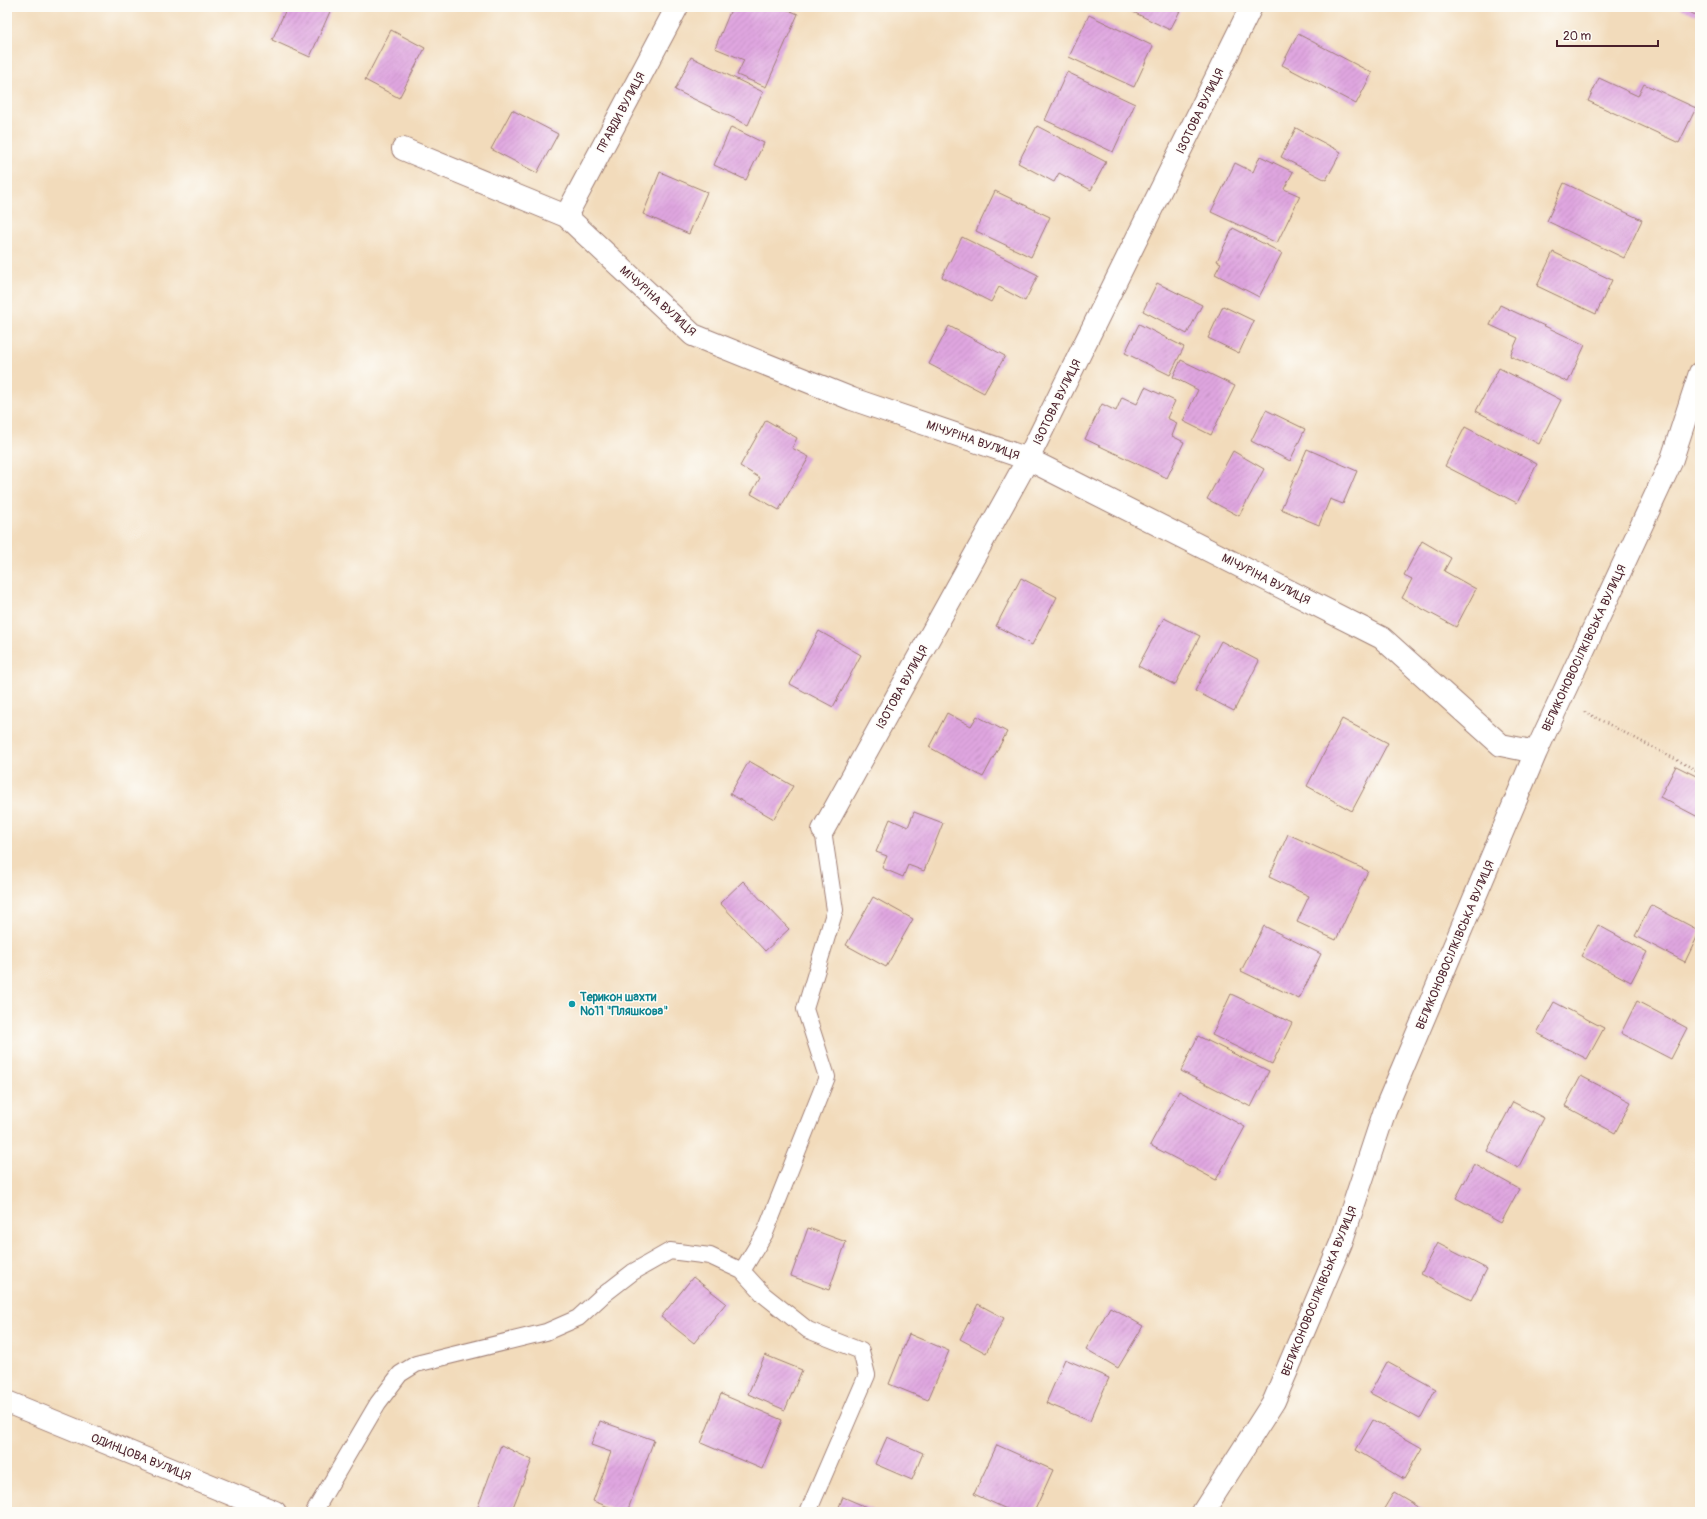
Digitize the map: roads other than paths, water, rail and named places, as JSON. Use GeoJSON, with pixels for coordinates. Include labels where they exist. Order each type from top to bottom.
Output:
{"type":"FeatureCollection","features":[{"type":"Feature","properties":{"kind":"street","name":"ПРАВДИ ВУЛИЦЯ"},"geometry":{"type":"LineString","coordinates":[[566,216],[677,7]]}},
{"type":"Feature","properties":{"kind":"street","name":"ІЗОТОВА ВУЛИЦЯ"},"geometry":{"type":"LineString","coordinates":[[823,830],[1028,459],[1251,7]]}},
{"type":"Feature","properties":{"kind":"street","name":"МІЧУРІНА ВУЛИЦЯ"},"geometry":{"type":"LineString","coordinates":[[403,149],[566,216],[693,335],[852,399],[1028,459],[1382,638],[1501,745],[1536,752]]}},
{"type":"Feature","properties":{"kind":"street","name":"ВЕЛИКОНОВОСІЛКІВСЬКА ВУЛИЦЯ"},"geometry":{"type":"LineString","coordinates":[[1203,1512],[1274,1402],[1341,1243],[1385,1110],[1536,752],[1671,462],[1700,373]]}},
{"type":"Feature","properties":{"kind":"street","name":"ОДИНЦОВА ВУЛИЦЯ"},"geometry":{"type":"LineString","coordinates":[[7,1402],[275,1512]]}},
{"type":"Feature","properties":{"kind":"lane"},"geometry":{"type":"LineString","coordinates":[[742,1271],[765,1233],[827,1078],[805,1009],[834,910],[823,830]]}},
{"type":"Feature","properties":{"kind":"lane"},"geometry":{"type":"LineString","coordinates":[[314,1512],[378,1403],[400,1374],[416,1364],[546,1332],[578,1318],[602,1296],[633,1272],[670,1251],[710,1256],[742,1271],[764,1294],[808,1330],[861,1351],[867,1375],[808,1512]]}},
{"type":"Feature","properties":{"kind":"place","name":"Терикон шахти №11 \"Пляшкова\""},"geometry":{"type":"Point","coordinates":[572,1004]}}]}
